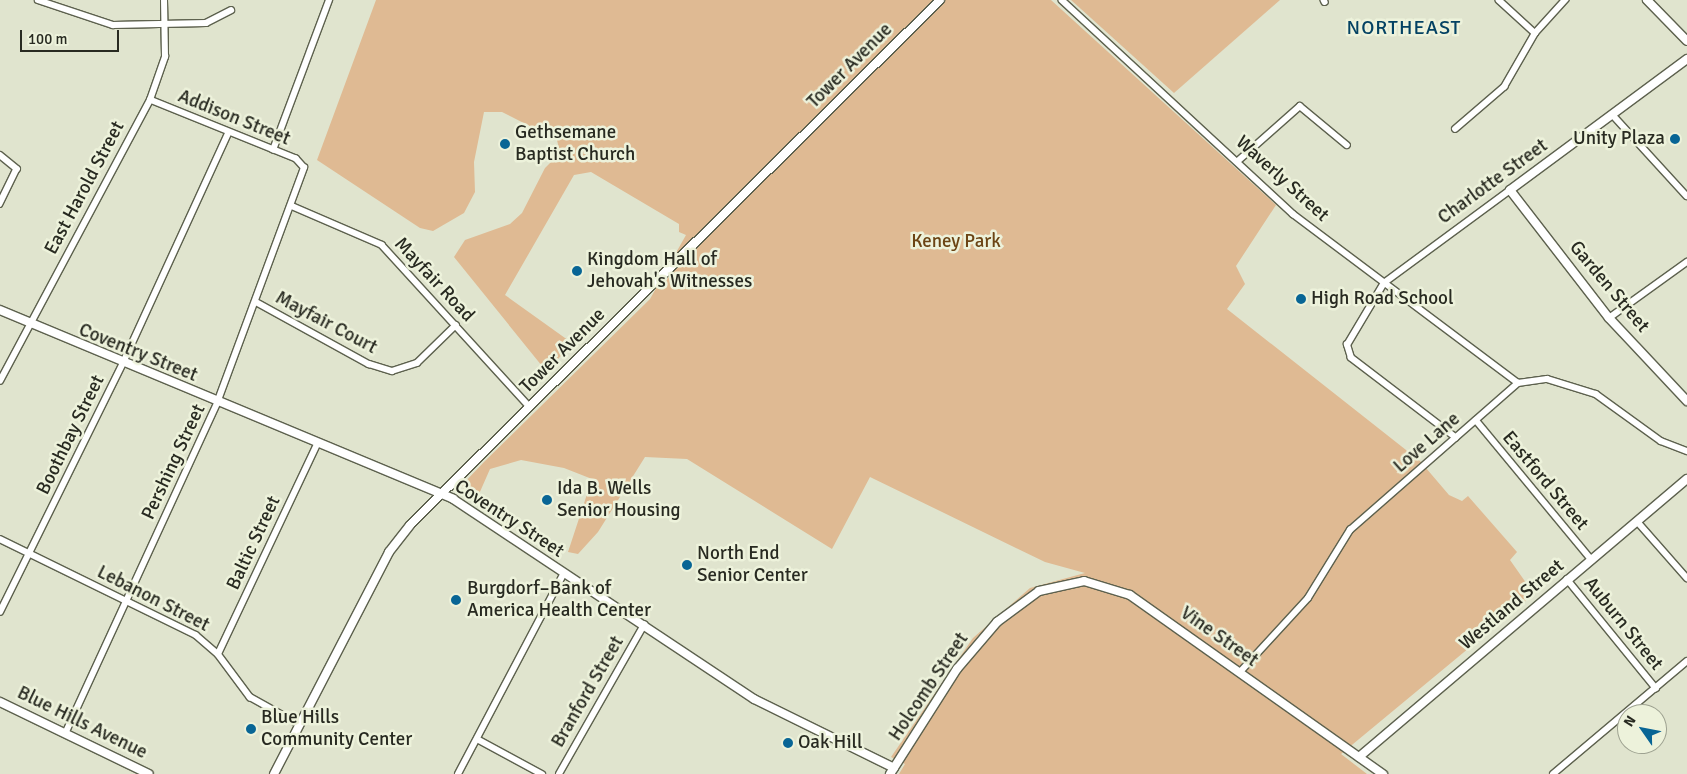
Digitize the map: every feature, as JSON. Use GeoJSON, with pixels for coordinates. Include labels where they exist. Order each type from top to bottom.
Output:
{"type":"FeatureCollection","features":[{"type":"Feature","properties":{"kind":"street"},"geometry":{"type":"LineString","coordinates":[[38,0],[102,24],[206,23],[231,10]]}},
{"type":"Feature","properties":{"kind":"street","name":"East Harold Street"},"geometry":{"type":"LineString","coordinates":[[0,381],[150,100],[165,57],[166,24],[164,0]]}},
{"type":"Feature","properties":{"kind":"street"},"geometry":{"type":"LineString","coordinates":[[272,150],[329,0]]}},
{"type":"Feature","properties":{"kind":"street","name":"Tower Avenue"},"geometry":{"type":"LineString","coordinates":[[274,774],[389,552],[440,494],[940,0]]}},
{"type":"Feature","properties":{"kind":"street","name":"Waverly Street"},"geometry":{"type":"LineString","coordinates":[[1062,0],[1239,160],[1293,214],[1518,383]]}},
{"type":"Feature","properties":{"kind":"street"},"geometry":{"type":"LineString","coordinates":[[1499,0],[1535,33]]}},
{"type":"Feature","properties":{"kind":"street"},"geometry":{"type":"LineString","coordinates":[[1454,129],[1504,87],[1535,33],[1565,0]]}},
{"type":"Feature","properties":{"kind":"street"},"geometry":{"type":"LineString","coordinates":[[1647,0],[1687,40]]}},
{"type":"Feature","properties":{"kind":"street","name":"Charlotte Street"},"geometry":{"type":"LineString","coordinates":[[1456,438],[1347,354],[1347,345],[1384,283],[1687,59]]}},
{"type":"Feature","properties":{"kind":"street","name":"Addison Street"},"geometry":{"type":"LineString","coordinates":[[150,100],[228,134],[296,159],[304,168]]}},
{"type":"Feature","properties":{"kind":"street"},"geometry":{"type":"LineString","coordinates":[[1239,160],[1300,106],[1348,145]]}},
{"type":"Feature","properties":{"kind":"street"},"geometry":{"type":"LineString","coordinates":[[1612,114],[1687,196]]}},
{"type":"Feature","properties":{"kind":"street","name":"Boothbay Street"},"geometry":{"type":"LineString","coordinates":[[0,612],[123,364],[228,134]]}},
{"type":"Feature","properties":{"kind":"street"},"geometry":{"type":"LineString","coordinates":[[0,155],[16,166],[0,204]]}},
{"type":"Feature","properties":{"kind":"street","name":"Pershing Street"},"geometry":{"type":"LineString","coordinates":[[65,734],[218,403],[292,206],[304,168]]}},
{"type":"Feature","properties":{"kind":"street","name":"Garden Street"},"geometry":{"type":"LineString","coordinates":[[1510,190],[1609,318],[1687,401]]}},
{"type":"Feature","properties":{"kind":"street","name":"Mayfair Road"},"geometry":{"type":"LineString","coordinates":[[292,206],[373,238],[456,325],[530,407]]}},
{"type":"Feature","properties":{"kind":"street"},"geometry":{"type":"LineString","coordinates":[[1609,318],[1687,262]]}},
{"type":"Feature","properties":{"kind":"street","name":"Mayfair Court"},"geometry":{"type":"LineString","coordinates":[[256,302],[369,364],[392,371],[417,363],[456,325]]}},
{"type":"Feature","properties":{"kind":"street","name":"Coventry Street"},"geometry":{"type":"LineString","coordinates":[[0,310],[29,326],[440,494],[644,625],[764,705],[892,771]]}},
{"type":"Feature","properties":{"kind":"street"},"geometry":{"type":"LineString","coordinates":[[1518,383],[1547,379],[1596,394],[1661,441],[1687,451]]}},
{"type":"Feature","properties":{"kind":"street","name":"Love Lane"},"geometry":{"type":"LineString","coordinates":[[1240,672],[1308,598],[1350,530],[1518,383]]}},
{"type":"Feature","properties":{"kind":"street","name":"Eastford Street"},"geometry":{"type":"LineString","coordinates":[[1476,420],[1592,560]]}},
{"type":"Feature","properties":{"kind":"street","name":"Baltic Street"},"geometry":{"type":"LineString","coordinates":[[218,654],[317,445]]}},
{"type":"Feature","properties":{"kind":"street","name":"Westland Street"},"geometry":{"type":"LineString","coordinates":[[1359,757],[1687,479]]}},
{"type":"Feature","properties":{"kind":"street"},"geometry":{"type":"LineString","coordinates":[[1637,521],[1687,578]]}},
{"type":"Feature","properties":{"kind":"street","name":"Lebanon Street"},"geometry":{"type":"LineString","coordinates":[[0,539],[196,635],[218,654],[250,697],[299,724]]}},
{"type":"Feature","properties":{"kind":"street"},"geometry":{"type":"LineString","coordinates":[[458,774],[564,573]]}},
{"type":"Feature","properties":{"kind":"street","name":"Auburn Street"},"geometry":{"type":"LineString","coordinates":[[1567,580],[1656,688]]}},
{"type":"Feature","properties":{"kind":"street","name":"Vine Street"},"geometry":{"type":"LineString","coordinates":[[1021,602],[1070,582],[1116,588],[1240,672],[1383,774]]}},
{"type":"Feature","properties":{"kind":"street","name":"Holcomb Street"},"geometry":{"type":"LineString","coordinates":[[892,771],[964,660],[1021,602]]}},
{"type":"Feature","properties":{"kind":"street","name":"Branford Street"},"geometry":{"type":"LineString","coordinates":[[559,774],[644,625]]}},
{"type":"Feature","properties":{"kind":"street"},"geometry":{"type":"LineString","coordinates":[[1553,774],[1687,661]]}},
{"type":"Feature","properties":{"kind":"street","name":"Blue Hills Avenue"},"geometry":{"type":"LineString","coordinates":[[0,702],[136,771],[149,774]]}},
{"type":"Feature","properties":{"kind":"street"},"geometry":{"type":"LineString","coordinates":[[477,739],[542,774]]}},
{"type":"Feature","properties":{"kind":"green space","name":"Keney Park"},"geometry":{"type":"Polygon","coordinates":[[[376,0],[1051,0],[1276,205],[1236,266],[1245,284],[1227,309],[1420,461],[1449,495],[1462,501],[1468,496],[1517,552],[1510,560],[1534,594],[1341,754],[1367,774],[899,774],[905,764],[891,757],[973,638],[1030,588],[1085,573],[1045,562],[870,477],[832,549],[687,459],[645,457],[598,532],[578,554],[568,552],[592,479],[564,468],[521,460],[490,469],[479,494],[467,495],[462,485],[650,299],[686,235],[679,232],[679,224],[591,172],[574,175],[505,295],[572,343],[552,366],[542,366],[454,257],[465,240],[510,224],[522,213],[545,168],[560,153],[557,140],[502,112],[484,112],[474,162],[475,192],[464,213],[433,231],[420,228],[317,160],[376,0]]]}},
{"type":"Feature","properties":{"kind":"green space"},"geometry":{"type":"Polygon","coordinates":[[[1071,0],[1280,0],[1174,93],[1071,0]]]}},
{"type":"Feature","properties":{"kind":"place","name":"Unity Plaza"},"geometry":{"type":"Point","coordinates":[1675,139]}},
{"type":"Feature","properties":{"kind":"place","name":"Gethsemane Baptist Church"},"geometry":{"type":"Point","coordinates":[505,144]}},
{"type":"Feature","properties":{"kind":"place","name":"Kingdom Hall of Jehovah's Witnesses"},"geometry":{"type":"Point","coordinates":[577,271]}},
{"type":"Feature","properties":{"kind":"place","name":"High Road School"},"geometry":{"type":"Point","coordinates":[1301,299]}},
{"type":"Feature","properties":{"kind":"place","name":"Ida B. Wells Senior Housing"},"geometry":{"type":"Point","coordinates":[547,500]}},
{"type":"Feature","properties":{"kind":"place","name":"North End Senior Center"},"geometry":{"type":"Point","coordinates":[687,565]}},
{"type":"Feature","properties":{"kind":"place","name":"Burgdorf–Bank of America Health Center"},"geometry":{"type":"Point","coordinates":[456,600]}},
{"type":"Feature","properties":{"kind":"place","name":"Blue Hills Community Center"},"geometry":{"type":"Point","coordinates":[251,729]}},
{"type":"Feature","properties":{"kind":"place","name":"Oak Hill"},"geometry":{"type":"Point","coordinates":[788,743]}},
{"type":"Feature","properties":{"kind":"district","name":"NORTHEAST"},"geometry":{"type":"Point","coordinates":[1404,27]}}]}
